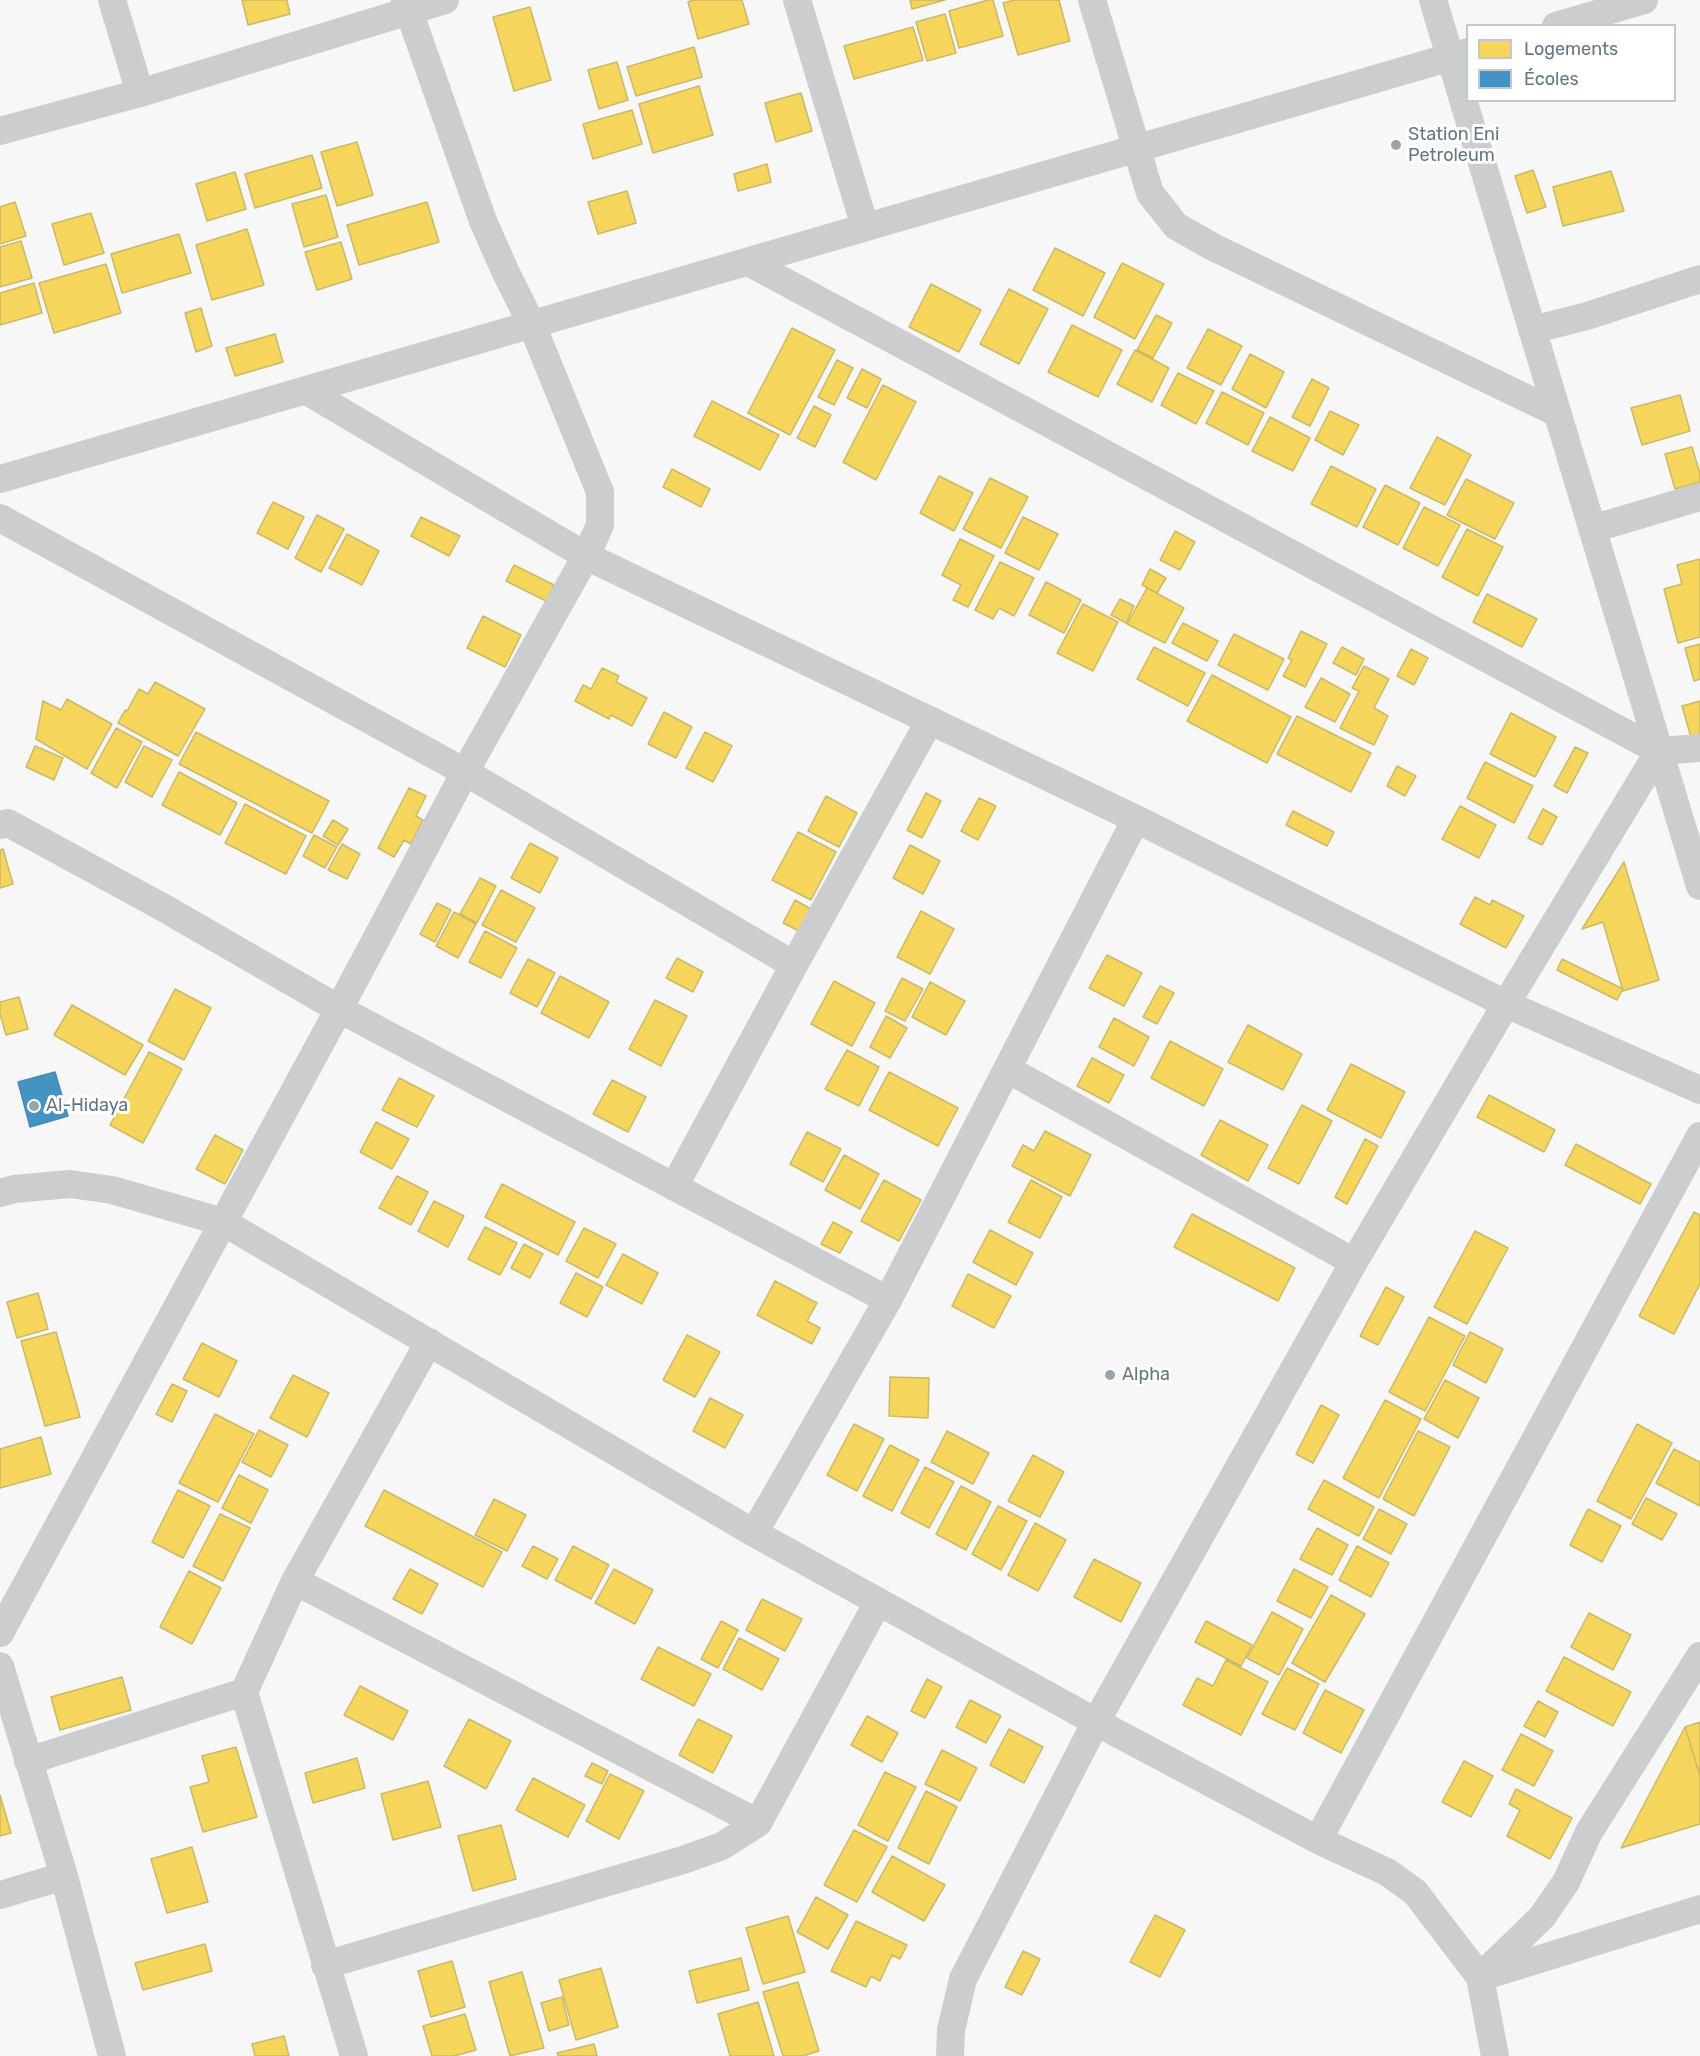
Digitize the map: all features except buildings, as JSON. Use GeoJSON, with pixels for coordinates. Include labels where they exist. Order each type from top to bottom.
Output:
{"type":"FeatureCollection","features":[{"type":"Feature","properties":{"kind":"street"},"geometry":{"type":"LineString","coordinates":[[112,0],[140,93]]}},
{"type":"Feature","properties":{"kind":"street"},"geometry":{"type":"LineString","coordinates":[[0,131],[140,93],[407,5],[445,0]]}},
{"type":"Feature","properties":{"kind":"street"},"geometry":{"type":"LineString","coordinates":[[797,0],[865,227]]}},
{"type":"Feature","properties":{"kind":"street"},"geometry":{"type":"LineString","coordinates":[[1092,0],[1150,193],[1176,226],[1224,252],[1557,413]]}},
{"type":"Feature","properties":{"kind":"street"},"geometry":{"type":"LineString","coordinates":[[1433,0],[1459,54],[1466,80]]}},
{"type":"Feature","properties":{"kind":"street"},"geometry":{"type":"LineString","coordinates":[[1563,24],[1644,0]]}},
{"type":"Feature","properties":{"kind":"street"},"geometry":{"type":"LineString","coordinates":[[0,1633],[465,772],[586,556],[600,525],[600,492],[532,324],[483,221],[407,5]]}},
{"type":"Feature","properties":{"kind":"street"},"geometry":{"type":"LineString","coordinates":[[0,479],[1459,54]]}},
{"type":"Feature","properties":{"kind":"street"},"geometry":{"type":"LineString","coordinates":[[1472,102],[1532,330],[1700,886]]}},
{"type":"Feature","properties":{"kind":"street"},"geometry":{"type":"LineString","coordinates":[[748,261],[1659,751],[1700,748]]}},
{"type":"Feature","properties":{"kind":"street"},"geometry":{"type":"LineString","coordinates":[[1532,330],[1587,316],[1700,279]]}},
{"type":"Feature","properties":{"kind":"street"},"geometry":{"type":"LineString","coordinates":[[305,390],[586,556],[1136,819],[1506,1004],[1700,1090]]}},
{"type":"Feature","properties":{"kind":"street"},"geometry":{"type":"LineString","coordinates":[[1593,529],[1700,497]]}},
{"type":"Feature","properties":{"kind":"street"},"geometry":{"type":"LineString","coordinates":[[0,518],[465,772],[794,965]]}},
{"type":"Feature","properties":{"kind":"street"},"geometry":{"type":"LineString","coordinates":[[674,1187],[930,720]]}},
{"type":"Feature","properties":{"kind":"street"},"geometry":{"type":"LineString","coordinates":[[950,2056],[951,2030],[963,1979],[1096,1722],[1354,1262],[1659,751]]}},
{"type":"Feature","properties":{"kind":"street"},"geometry":{"type":"LineString","coordinates":[[754,1533],[888,1300],[1136,819]]}},
{"type":"Feature","properties":{"kind":"street"},"geometry":{"type":"LineString","coordinates":[[0,825],[8,823],[164,908],[339,1009],[888,1300]]}},
{"type":"Feature","properties":{"kind":"street"},"geometry":{"type":"LineString","coordinates":[[1006,1069],[1354,1262]]}},
{"type":"Feature","properties":{"kind":"street"},"geometry":{"type":"LineString","coordinates":[[1318,1840],[1700,1136]]}},
{"type":"Feature","properties":{"kind":"street"},"geometry":{"type":"LineString","coordinates":[[0,1193],[70,1184],[112,1190],[223,1222],[754,1533],[1096,1722],[1318,1840],[1387,1872],[1415,1892],[1480,1977],[1495,2056]]}},
{"type":"Feature","properties":{"kind":"street"},"geometry":{"type":"LineString","coordinates":[[354,2056],[244,1692],[295,1581],[429,1342]]}},
{"type":"Feature","properties":{"kind":"street"},"geometry":{"type":"LineString","coordinates":[[295,1581],[758,1823]]}},
{"type":"Feature","properties":{"kind":"street"},"geometry":{"type":"LineString","coordinates":[[325,1965],[683,1860],[722,1846],[758,1823],[879,1602]]}},
{"type":"Feature","properties":{"kind":"street"},"geometry":{"type":"LineString","coordinates":[[1480,1977],[1542,1917],[1566,1882],[1589,1832],[1700,1656]]}},
{"type":"Feature","properties":{"kind":"street"},"geometry":{"type":"LineString","coordinates":[[0,1666],[64,1876],[112,2056]]}},
{"type":"Feature","properties":{"kind":"street"},"geometry":{"type":"LineString","coordinates":[[28,1761],[244,1692]]}},
{"type":"Feature","properties":{"kind":"street"},"geometry":{"type":"LineString","coordinates":[[0,1895],[64,1876]]}},
{"type":"Feature","properties":{"kind":"street"},"geometry":{"type":"LineString","coordinates":[[1480,1977],[1700,1909]]}},
{"type":"Feature","properties":{"kind":"place","name":"Station Eni Petroleum"},"geometry":{"type":"Point","coordinates":[1396,145]}},
{"type":"Feature","properties":{"kind":"place","name":"Al-Hidaya"},"geometry":{"type":"Point","coordinates":[34,1106]}},
{"type":"Feature","properties":{"kind":"place","name":"Alpha"},"geometry":{"type":"Point","coordinates":[1110,1375]}}]}
